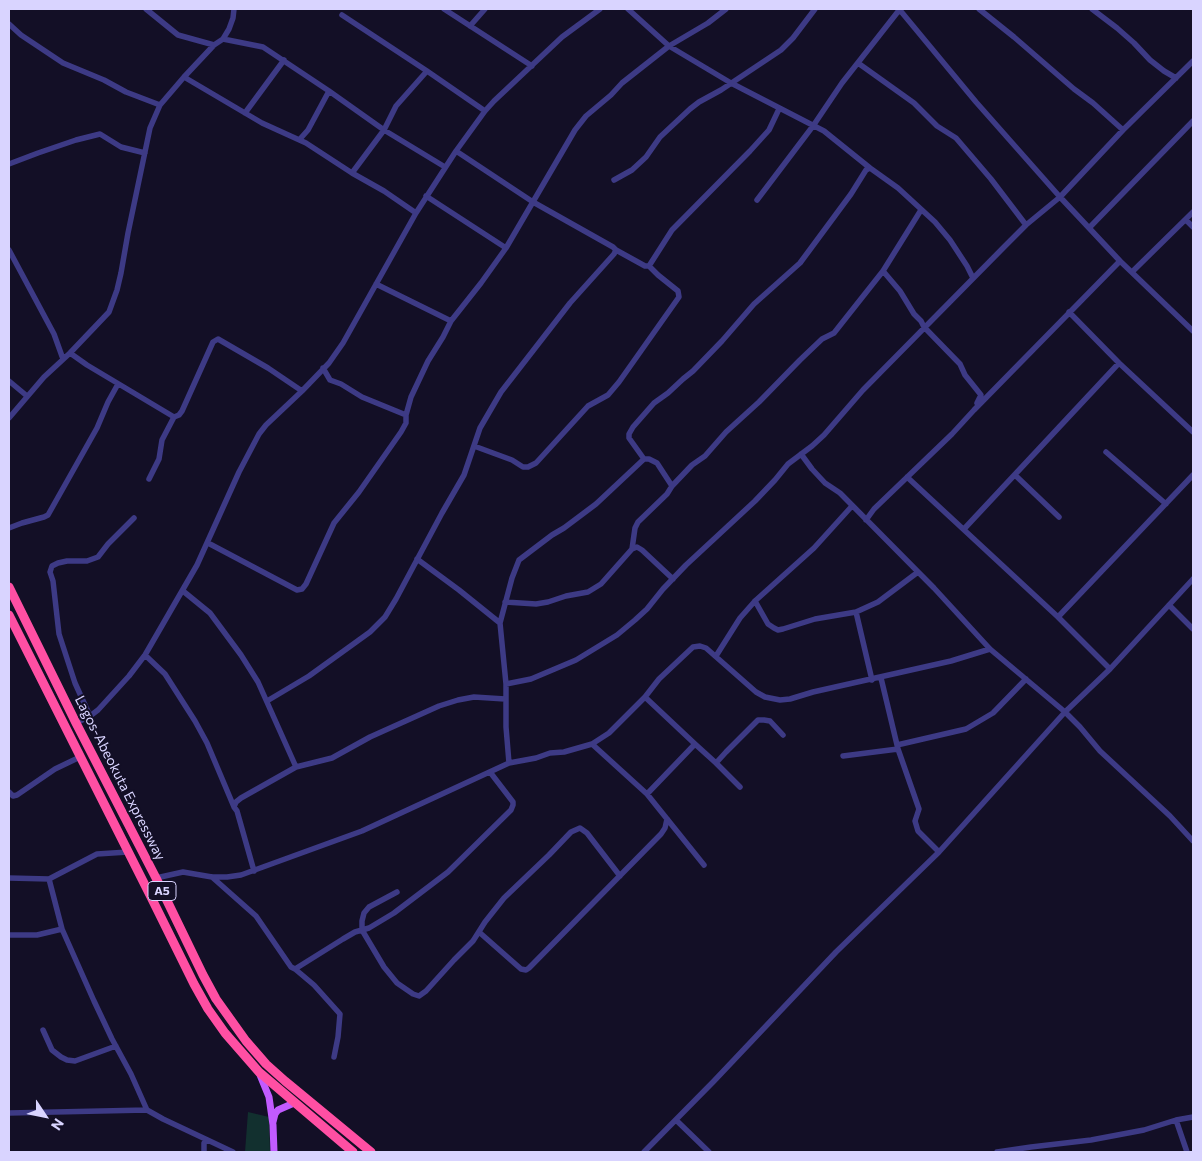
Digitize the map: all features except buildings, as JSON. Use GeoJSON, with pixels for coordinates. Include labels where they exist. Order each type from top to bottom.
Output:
{"type":"FeatureCollection","features":[{"type":"Feature","properties":{"kind":"highway","name":"Lagos-Abeokuta Expressway"},"geometry":{"type":"LineString","coordinates":[[9,587],[216,1000],[246,1041],[266,1064],[371,1152]]}},
{"type":"Feature","properties":{"kind":"highway","name":"Lagos-Abeokuta Expressway"},"geometry":{"type":"LineString","coordinates":[[9,615],[208,1009],[225,1033],[259,1072],[353,1152]]}},
{"type":"Feature","properties":{"kind":"main road"},"geometry":{"type":"LineString","coordinates":[[259,1072],[269,1097],[274,1152]]}},
{"type":"Feature","properties":{"kind":"main road"},"geometry":{"type":"LineString","coordinates":[[272,1125],[278,1110],[294,1103]]}},
{"type":"Feature","properties":{"kind":"street"},"geometry":{"type":"LineString","coordinates":[[146,9],[178,35],[214,45]]}},
{"type":"Feature","properties":{"kind":"street"},"geometry":{"type":"LineString","coordinates":[[9,418],[27,396],[109,312],[121,274],[150,128],[160,105],[214,45],[223,39],[234,18],[234,9]]}},
{"type":"Feature","properties":{"kind":"street"},"geometry":{"type":"LineString","coordinates":[[444,9],[532,66]]}},
{"type":"Feature","properties":{"kind":"street"},"geometry":{"type":"LineString","coordinates":[[470,26],[485,9]]}},
{"type":"Feature","properties":{"kind":"street"},"geometry":{"type":"LineString","coordinates":[[76,723],[98,710],[145,655],[183,591],[208,543],[259,434],[266,425],[302,392],[343,343],[426,196],[485,111],[562,37],[600,9]]}},
{"type":"Feature","properties":{"kind":"street"},"geometry":{"type":"LineString","coordinates":[[628,9],[669,46],[731,83],[824,132],[898,188],[935,222],[950,240],[973,278]]}},
{"type":"Feature","properties":{"kind":"street"},"geometry":{"type":"LineString","coordinates":[[208,543],[297,590],[302,589],[334,523],[359,492],[401,432],[406,423],[406,415],[411,397],[428,361],[451,321],[506,248],[575,130],[586,116],[669,46],[726,9]]}},
{"type":"Feature","properties":{"kind":"street"},"geometry":{"type":"LineString","coordinates":[[614,180],[632,170],[646,157],[660,138],[690,109],[768,60],[788,44],[815,9]]}},
{"type":"Feature","properties":{"kind":"street"},"geometry":{"type":"LineString","coordinates":[[757,200],[813,126],[842,83],[900,9],[976,102],[1060,198],[1120,261],[1193,331]]}},
{"type":"Feature","properties":{"kind":"street"},"geometry":{"type":"LineString","coordinates":[[1092,9],[1117,28],[1150,60],[1176,78]]}},
{"type":"Feature","properties":{"kind":"street"},"geometry":{"type":"LineString","coordinates":[[983,10],[1074,90],[1093,102],[1123,130]]}},
{"type":"Feature","properties":{"kind":"street"},"geometry":{"type":"LineString","coordinates":[[342,16],[485,111]]}},
{"type":"Feature","properties":{"kind":"street"},"geometry":{"type":"LineString","coordinates":[[9,24],[21,35],[63,63],[104,80],[126,92],[160,105]]}},
{"type":"Feature","properties":{"kind":"street"},"geometry":{"type":"LineString","coordinates":[[223,39],[263,47],[384,130],[445,167]]}},
{"type":"Feature","properties":{"kind":"street"},"geometry":{"type":"LineString","coordinates":[[245,113],[284,60]]}},
{"type":"Feature","properties":{"kind":"street"},"geometry":{"type":"LineString","coordinates":[[506,684],[531,679],[576,660],[617,635],[647,609],[673,579],[755,501],[788,464],[824,435],[863,390],[924,327],[1026,225],[1060,198],[1123,130],[1193,61]]}},
{"type":"Feature","properties":{"kind":"street"},"geometry":{"type":"LineString","coordinates":[[858,63],[914,103],[937,126],[956,138],[991,179],[1026,225]]}},
{"type":"Feature","properties":{"kind":"street"},"geometry":{"type":"LineString","coordinates":[[352,173],[384,130],[396,106],[427,71]]}},
{"type":"Feature","properties":{"kind":"street"},"geometry":{"type":"LineString","coordinates":[[184,77],[262,123],[300,139],[416,213]]}},
{"type":"Feature","properties":{"kind":"street"},"geometry":{"type":"LineString","coordinates":[[300,139],[308,130],[329,91]]}},
{"type":"Feature","properties":{"kind":"street"},"geometry":{"type":"LineString","coordinates":[[649,266],[672,230],[769,130],[779,109]]}},
{"type":"Feature","properties":{"kind":"street"},"geometry":{"type":"LineString","coordinates":[[1089,228],[1193,121]]}},
{"type":"Feature","properties":{"kind":"street"},"geometry":{"type":"LineString","coordinates":[[9,164],[100,134],[121,147],[144,153]]}},
{"type":"Feature","properties":{"kind":"street"},"geometry":{"type":"LineString","coordinates":[[456,151],[533,202],[616,250],[645,266],[649,266],[658,276],[678,291],[679,297],[608,395],[588,406],[536,463],[523,467],[512,460],[474,446]]}},
{"type":"Feature","properties":{"kind":"street"},"geometry":{"type":"LineString","coordinates":[[644,459],[629,438],[633,427],[654,403],[693,371],[754,304],[800,263],[851,194],[866,170],[870,168]]}},
{"type":"Feature","properties":{"kind":"street"},"geometry":{"type":"LineString","coordinates":[[426,196],[506,248]]}},
{"type":"Feature","properties":{"kind":"street"},"geometry":{"type":"LineString","coordinates":[[505,602],[536,604],[548,602],[588,592],[601,584],[632,548],[635,528],[638,522],[667,494],[692,465],[705,456],[726,432],[759,402],[800,360],[822,339],[834,333],[883,271],[922,210]]}},
{"type":"Feature","properties":{"kind":"street"},"geometry":{"type":"LineString","coordinates":[[1132,272],[1193,212]]}},
{"type":"Feature","properties":{"kind":"street"},"geometry":{"type":"LineString","coordinates":[[1186,220],[1193,227]]}},
{"type":"Feature","properties":{"kind":"street"},"geometry":{"type":"LineString","coordinates":[[9,250],[54,334],[63,359]]}},
{"type":"Feature","properties":{"kind":"street"},"geometry":{"type":"LineString","coordinates":[[267,701],[309,676],[370,632],[385,617],[464,475],[480,428],[501,392],[570,303],[616,250]]}},
{"type":"Feature","properties":{"kind":"street"},"geometry":{"type":"LineString","coordinates":[[866,520],[1120,261]]}},
{"type":"Feature","properties":{"kind":"street"},"geometry":{"type":"LineString","coordinates":[[883,271],[900,291],[924,327],[960,364],[965,375],[981,395],[974,410]]}},
{"type":"Feature","properties":{"kind":"street"},"geometry":{"type":"LineString","coordinates":[[376,284],[451,321]]}},
{"type":"Feature","properties":{"kind":"street"},"geometry":{"type":"LineString","coordinates":[[1069,312],[1119,363],[1193,432]]}},
{"type":"Feature","properties":{"kind":"street"},"geometry":{"type":"LineString","coordinates":[[150,479],[159,459],[162,440],[174,417],[182,411],[213,342],[218,339],[268,368],[302,392]]}},
{"type":"Feature","properties":{"kind":"street"},"geometry":{"type":"LineString","coordinates":[[70,353],[86,365],[174,417]]}},
{"type":"Feature","properties":{"kind":"street"},"geometry":{"type":"LineString","coordinates":[[964,529],[1119,363]]}},
{"type":"Feature","properties":{"kind":"street"},"geometry":{"type":"LineString","coordinates":[[323,368],[330,380],[341,384],[362,397],[406,415]]}},
{"type":"Feature","properties":{"kind":"street"},"geometry":{"type":"LineString","coordinates":[[9,381],[27,396]]}},
{"type":"Feature","properties":{"kind":"street"},"geometry":{"type":"LineString","coordinates":[[9,528],[48,515],[97,428],[118,384]]}},
{"type":"Feature","properties":{"kind":"street"},"geometry":{"type":"LineString","coordinates":[[1106,452],[1166,504]]}},
{"type":"Feature","properties":{"kind":"street"},"geometry":{"type":"LineString","coordinates":[[801,454],[825,483],[840,493],[990,649],[1066,712],[1100,751],[1170,816],[1193,841]]}},
{"type":"Feature","properties":{"kind":"street"},"geometry":{"type":"LineString","coordinates":[[509,763],[506,727],[506,684],[500,623],[512,578],[520,560],[596,504],[644,459],[657,463],[672,486]]}},
{"type":"Feature","properties":{"kind":"street"},"geometry":{"type":"LineString","coordinates":[[1015,475],[1059,517]]}},
{"type":"Feature","properties":{"kind":"street"},"geometry":{"type":"LineString","coordinates":[[1058,617],[1193,476]]}},
{"type":"Feature","properties":{"kind":"street"},"geometry":{"type":"LineString","coordinates":[[907,477],[1058,617],[1110,669]]}},
{"type":"Feature","properties":{"kind":"street"},"geometry":{"type":"LineString","coordinates":[[716,656],[740,618],[755,601],[814,548],[852,506]]}},
{"type":"Feature","properties":{"kind":"street"},"geometry":{"type":"LineString","coordinates":[[90,716],[75,683],[60,634],[53,581],[50,572],[52,566],[58,563],[98,557],[134,518]]}},
{"type":"Feature","properties":{"kind":"street"},"geometry":{"type":"LineString","coordinates":[[632,548],[637,547],[642,550],[673,579]]}},
{"type":"Feature","properties":{"kind":"street"},"geometry":{"type":"LineString","coordinates":[[418,559],[500,623]]}},
{"type":"Feature","properties":{"kind":"street"},"geometry":{"type":"LineString","coordinates":[[755,601],[768,624],[778,630],[815,619],[856,612],[878,602],[918,572]]}},
{"type":"Feature","properties":{"kind":"street"},"geometry":{"type":"LineString","coordinates":[[644,1152],[714,1082],[836,952],[939,852],[1066,712],[1110,669],[1193,579]]}},
{"type":"Feature","properties":{"kind":"street"},"geometry":{"type":"LineString","coordinates":[[183,591],[210,613],[241,654],[258,682],[296,767]]}},
{"type":"Feature","properties":{"kind":"street"},"geometry":{"type":"LineString","coordinates":[[1169,605],[1193,629]]}},
{"type":"Feature","properties":{"kind":"street"},"geometry":{"type":"LineString","coordinates":[[856,612],[872,680]]}},
{"type":"Feature","properties":{"kind":"street"},"geometry":{"type":"LineString","coordinates":[[156,878],[183,872],[227,878],[241,875],[362,831],[509,763],[536,758],[550,753],[564,752],[592,744],[609,734],[645,697],[659,679],[693,647],[700,646],[706,648],[756,692],[771,699],[790,699],[813,692],[951,661],[990,649]]}},
{"type":"Feature","properties":{"kind":"street"},"geometry":{"type":"LineString","coordinates":[[145,655],[165,674],[207,743],[237,811],[254,871]]}},
{"type":"Feature","properties":{"kind":"street"},"geometry":{"type":"LineString","coordinates":[[881,678],[898,747],[919,809],[915,821],[918,831],[939,852]]}},
{"type":"Feature","properties":{"kind":"street"},"geometry":{"type":"LineString","coordinates":[[843,756],[898,747],[966,729],[993,713],[1026,679]]}},
{"type":"Feature","properties":{"kind":"street"},"geometry":{"type":"LineString","coordinates":[[234,807],[241,798],[296,767],[332,758],[370,737],[439,706],[474,697],[505,699]]}},
{"type":"Feature","properties":{"kind":"street"},"geometry":{"type":"LineString","coordinates":[[645,697],[740,787]]}},
{"type":"Feature","properties":{"kind":"street"},"geometry":{"type":"LineString","coordinates":[[716,763],[758,720],[770,721],[783,735]]}},
{"type":"Feature","properties":{"kind":"street"},"geometry":{"type":"LineString","coordinates":[[592,744],[647,794],[704,864]]}},
{"type":"Feature","properties":{"kind":"street"},"geometry":{"type":"LineString","coordinates":[[647,794],[695,744]]}},
{"type":"Feature","properties":{"kind":"street"},"geometry":{"type":"LineString","coordinates":[[10,795],[17,795],[55,769],[80,757]]}},
{"type":"Feature","properties":{"kind":"street"},"geometry":{"type":"LineString","coordinates":[[295,969],[355,932],[369,928],[394,913],[448,872],[511,810],[513,802],[490,772]]}},
{"type":"Feature","properties":{"kind":"street"},"geometry":{"type":"LineString","coordinates":[[479,932],[521,968],[526,970],[530,968],[661,834],[665,828],[667,818]]}},
{"type":"Feature","properties":{"kind":"street"},"geometry":{"type":"LineString","coordinates":[[397,892],[369,906],[364,913],[362,930],[384,967],[397,983],[418,996],[426,991],[473,941],[504,898],[575,829],[580,828],[587,833],[620,876]]}},
{"type":"Feature","properties":{"kind":"street"},"geometry":{"type":"LineString","coordinates":[[9,878],[49,879],[97,854],[128,852]]}},
{"type":"Feature","properties":{"kind":"street"},"geometry":{"type":"LineString","coordinates":[[212,877],[256,916],[291,967],[314,985],[340,1014],[334,1057]]}},
{"type":"Feature","properties":{"kind":"street"},"geometry":{"type":"LineString","coordinates":[[49,879],[62,930],[94,1001],[132,1074],[147,1110]]}},
{"type":"Feature","properties":{"kind":"street"},"geometry":{"type":"LineString","coordinates":[[9,934],[37,935],[62,930]]}},
{"type":"Feature","properties":{"kind":"street"},"geometry":{"type":"LineString","coordinates":[[43,1030],[52,1050],[61,1058],[67,1060],[75,1061],[116,1046]]}},
{"type":"Feature","properties":{"kind":"street"},"geometry":{"type":"LineString","coordinates":[[9,1113],[147,1110],[233,1152]]}},
{"type":"Feature","properties":{"kind":"street"},"geometry":{"type":"LineString","coordinates":[[997,1152],[1032,1150],[1091,1140],[1144,1130],[1193,1117]]}},
{"type":"Feature","properties":{"kind":"street"},"geometry":{"type":"LineString","coordinates":[[676,1120],[709,1152]]}},
{"type":"Feature","properties":{"kind":"street"},"geometry":{"type":"LineString","coordinates":[[1176,1120],[1187,1152]]}},
{"type":"Feature","properties":{"kind":"street"},"geometry":{"type":"LineString","coordinates":[[204,1152],[204,1143],[207,1140]]}},
{"type":"Feature","properties":{"kind":"green space"},"geometry":{"type":"Polygon","coordinates":[[[248,1112],[269,1117],[270,1152],[245,1152],[248,1112]]]}}]}
